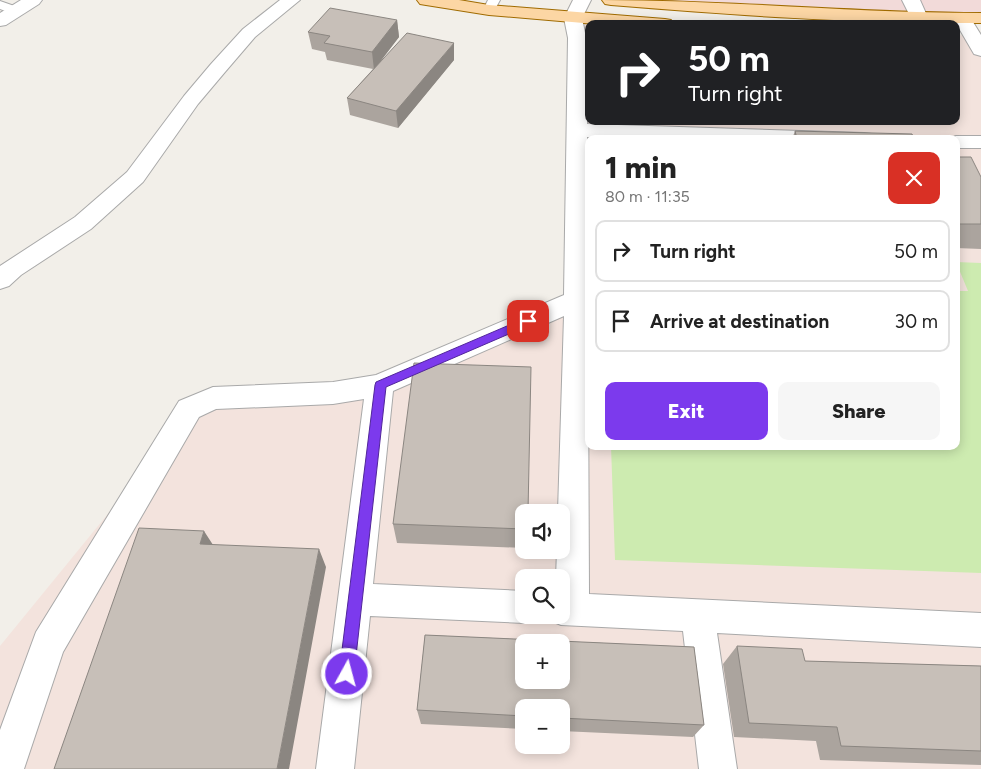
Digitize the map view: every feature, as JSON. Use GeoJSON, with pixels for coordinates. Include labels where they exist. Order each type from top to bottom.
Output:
{"type":"FeatureCollection","features":[{"type":"Feature","properties":{"kind":"main road"},"geometry":{"type":"LineString","coordinates":[[426,0],[578,9],[642,20]]}},
{"type":"Feature","properties":{"kind":"main road"},"geometry":{"type":"LineString","coordinates":[[611,0],[713,8],[919,18],[981,18]]}},
{"type":"Feature","properties":{"kind":"street"},"geometry":{"type":"LineString","coordinates":[[0,21],[8,8],[33,0]]}},
{"type":"Feature","properties":{"kind":"street"},"geometry":{"type":"LineString","coordinates":[[0,280],[12,269],[83,223],[135,177],[191,100],[218,68],[249,33],[291,0]]}},
{"type":"Feature","properties":{"kind":"street"},"geometry":{"type":"LineString","coordinates":[[911,0],[919,18]]}},
{"type":"Feature","properties":{"kind":"street"},"geometry":{"type":"LineString","coordinates":[[568,569],[576,300],[578,9]]}},
{"type":"Feature","properties":{"kind":"street"},"geometry":{"type":"LineString","coordinates":[[962,18],[972,40]]}},
{"type":"Feature","properties":{"kind":"street"},"geometry":{"type":"LineString","coordinates":[[576,130],[736,135]]}},
{"type":"Feature","properties":{"kind":"street"},"geometry":{"type":"LineString","coordinates":[[960,142],[981,142]]}},
{"type":"Feature","properties":{"kind":"street"},"geometry":{"type":"LineString","coordinates":[[5,769],[48,644],[189,409],[212,398],[333,394],[380,385],[576,300]]}},
{"type":"Feature","properties":{"kind":"street"},"geometry":{"type":"LineString","coordinates":[[336,769],[380,385]]}},
{"type":"Feature","properties":{"kind":"street"},"geometry":{"type":"LineString","coordinates":[[356,599],[515,607]]}},
{"type":"Feature","properties":{"kind":"street"},"geometry":{"type":"LineString","coordinates":[[570,609],[981,630]]}},
{"type":"Feature","properties":{"kind":"street"},"geometry":{"type":"LineString","coordinates":[[698,616],[718,769]]}},
{"type":"Feature","properties":{"kind":"shaded area"},"geometry":{"type":"Polygon","coordinates":[[[611,0],[981,0],[981,18],[713,8],[611,0]]]}},
{"type":"Feature","properties":{"kind":"shaded area"},"geometry":{"type":"Polygon","coordinates":[[[573,18],[616,20],[585,20],[585,125],[960,125],[960,35],[981,36],[981,769],[0,769],[0,646],[196,406],[333,393],[576,300],[573,18]]]}},
{"type":"Feature","properties":{"kind":"green space"},"geometry":{"type":"Polygon","coordinates":[[[960,262],[981,263],[981,573],[615,560],[611,450],[960,450],[960,291],[968,291],[960,272],[960,262]]]}},
{"type":"Feature","properties":{"kind":"building"},"geometry":{"type":"Polygon","coordinates":[[[330,8],[397,20],[372,52],[324,43],[330,36],[308,32],[330,8]]]}},
{"type":"Feature","properties":{"kind":"building"},"geometry":{"type":"Polygon","coordinates":[[[407,33],[454,43],[396,111],[347,98],[407,33]]]}},
{"type":"Feature","properties":{"kind":"building"},"geometry":{"type":"Polygon","coordinates":[[[795,131],[912,135],[796,135],[795,131]]]}},
{"type":"Feature","properties":{"kind":"building"},"geometry":{"type":"Polygon","coordinates":[[[960,157],[971,157],[981,177],[981,224],[960,224],[960,157]]]}},
{"type":"Feature","properties":{"kind":"building"},"geometry":{"type":"Polygon","coordinates":[[[414,363],[531,367],[528,504],[515,504],[515,529],[393,524],[414,363]]]}},
{"type":"Feature","properties":{"kind":"building"},"geometry":{"type":"Polygon","coordinates":[[[139,528],[204,531],[200,544],[319,549],[277,769],[54,769],[139,528]]]}},
{"type":"Feature","properties":{"kind":"building"},"geometry":{"type":"Polygon","coordinates":[[[425,635],[515,639],[515,689],[570,689],[570,641],[694,647],[704,725],[570,718],[570,699],[515,699],[515,715],[417,710],[425,635]]]}},
{"type":"Feature","properties":{"kind":"building"},"geometry":{"type":"Polygon","coordinates":[[[737,646],[802,649],[805,661],[981,666],[981,751],[841,746],[837,727],[749,723],[737,646]]]}},
{"type":"Feature","properties":{"kind":"route"},"geometry":{"type":"LineString","coordinates":[[347,674],[380,385],[528,321]]}}]}
